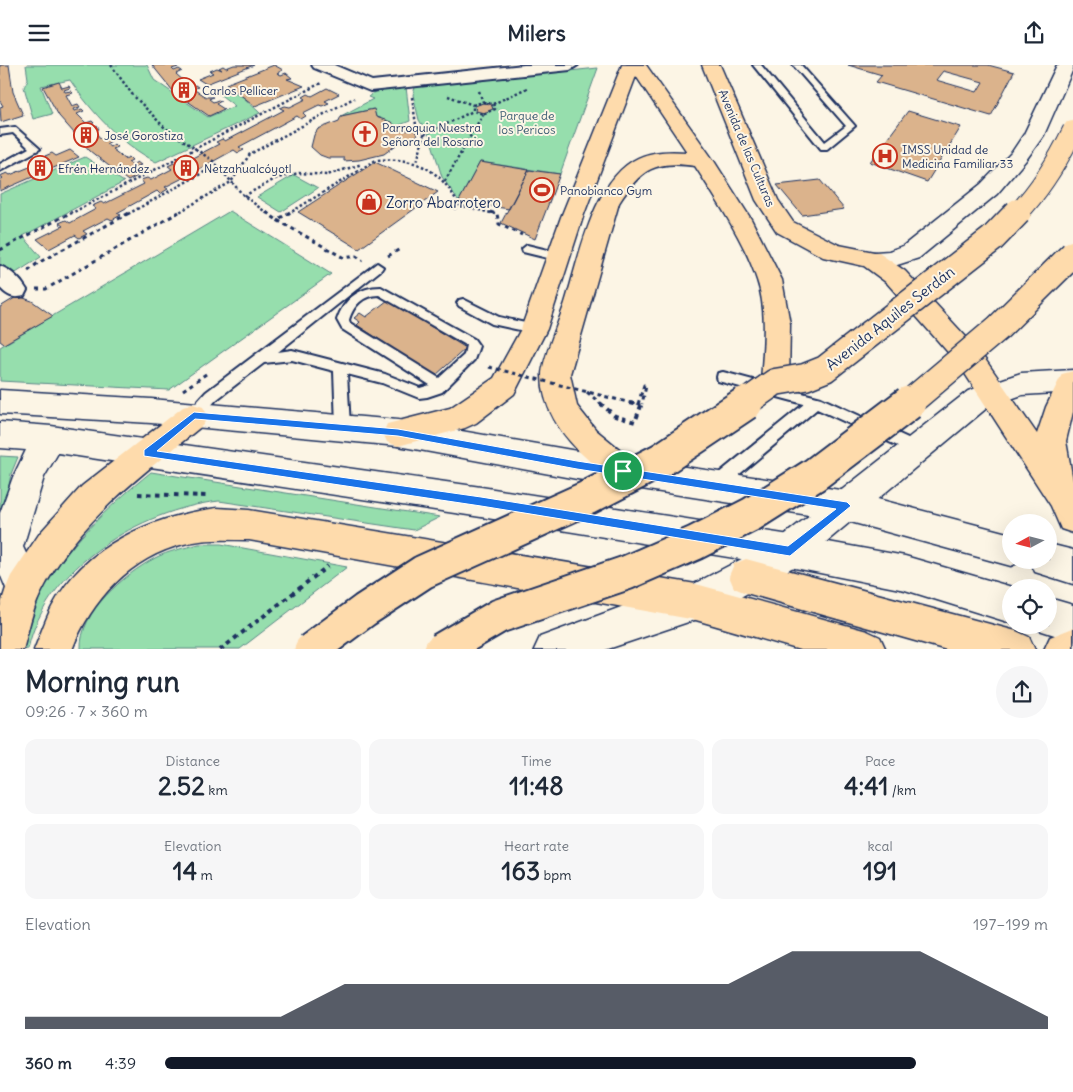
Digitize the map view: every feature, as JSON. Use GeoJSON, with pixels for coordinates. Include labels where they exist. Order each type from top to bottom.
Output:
{"type":"FeatureCollection","features":[{"type":"Feature","properties":{"kind":"main road"},"geometry":{"type":"LineString","coordinates":[[398,433],[455,419],[489,398],[504,385],[534,329],[572,217],[631,65]]}},
{"type":"Feature","properties":{"kind":"main road"},"geometry":{"type":"LineString","coordinates":[[637,65],[704,161],[740,219],[770,279],[776,305],[775,382]]}},
{"type":"Feature","properties":{"kind":"main road","name":"Avenida de las Culturas"},"geometry":{"type":"LineString","coordinates":[[711,65],[767,200],[785,227],[831,251],[850,257],[870,259]]}},
{"type":"Feature","properties":{"kind":"main road"},"geometry":{"type":"LineString","coordinates":[[870,259],[891,259],[911,252],[989,189],[1019,156],[1034,135],[1066,65]]}},
{"type":"Feature","properties":{"kind":"main road","name":"Avenida Aquiles Serdán"},"geometry":{"type":"LineString","coordinates":[[311,649],[365,610],[423,573],[587,498],[661,460],[724,419],[775,382],[805,377],[825,369],[992,239],[1034,196],[1060,158],[1073,130]]}},
{"type":"Feature","properties":{"kind":"main road"},"geometry":{"type":"LineString","coordinates":[[623,471],[585,439],[563,410],[556,373],[608,203],[618,187],[629,172],[647,161],[671,156],[704,161]]}},
{"type":"Feature","properties":{"kind":"main road"},"geometry":{"type":"LineString","coordinates":[[441,649],[499,616],[626,573],[695,543],[752,514],[814,475],[928,389],[998,328],[1073,254]]}},
{"type":"Feature","properties":{"kind":"main road"},"geometry":{"type":"LineString","coordinates":[[870,259],[896,277],[970,359],[1069,507]]}},
{"type":"Feature","properties":{"kind":"main road"},"geometry":{"type":"LineString","coordinates":[[553,649],[632,621],[696,602],[746,576],[790,551],[978,399],[1021,384],[1072,382],[1055,418],[1051,437],[1050,457],[1069,507]]}},
{"type":"Feature","properties":{"kind":"main road"},"geometry":{"type":"LineString","coordinates":[[0,402],[343,427],[398,433],[577,465],[716,484],[855,499],[1002,547]]}},
{"type":"Feature","properties":{"kind":"main road"},"geometry":{"type":"LineString","coordinates":[[4,649],[24,588],[52,544],[93,496],[194,416]]}},
{"type":"Feature","properties":{"kind":"main road"},"geometry":{"type":"LineString","coordinates":[[0,435],[51,439],[481,502],[790,551],[905,573],[1002,602]]}},
{"type":"Feature","properties":{"kind":"main road"},"geometry":{"type":"LineString","coordinates":[[24,588],[3,547],[29,473],[40,453],[51,439]]}},
{"type":"Feature","properties":{"kind":"main road"},"geometry":{"type":"LineString","coordinates":[[53,649],[69,609],[112,562],[129,550],[183,528],[217,523],[242,524],[696,602],[867,649]]}},
{"type":"Feature","properties":{"kind":"main road"},"geometry":{"type":"LineString","coordinates":[[1058,563],[1073,567]]}},
{"type":"Feature","properties":{"kind":"main road"},"geometry":{"type":"LineString","coordinates":[[746,576],[1016,649]]}},
{"type":"Feature","properties":{"kind":"main road"},"geometry":{"type":"LineString","coordinates":[[1057,618],[1073,623]]}},
{"type":"Feature","properties":{"kind":"main road"},"geometry":{"type":"LineString","coordinates":[[1063,649],[1073,647]]}},
{"type":"Feature","properties":{"kind":"street"},"geometry":{"type":"LineString","coordinates":[[320,65],[370,86],[570,65]]}},
{"type":"Feature","properties":{"kind":"lane"},"geometry":{"type":"LineString","coordinates":[[757,65],[824,147],[850,126],[797,65]]}},
{"type":"Feature","properties":{"kind":"lane"},"geometry":{"type":"LineString","coordinates":[[0,132],[15,130],[35,149],[0,168]]}},
{"type":"Feature","properties":{"kind":"lane"},"geometry":{"type":"LineString","coordinates":[[527,249],[561,254]]}},
{"type":"Feature","properties":{"kind":"lane"},"geometry":{"type":"LineString","coordinates":[[194,416],[211,395],[262,358],[377,267]]}},
{"type":"Feature","properties":{"kind":"lane"},"geometry":{"type":"LineString","coordinates":[[262,358],[292,355],[340,369],[385,379],[419,393],[427,392],[439,385],[470,357],[473,346],[470,342],[381,291],[368,292],[352,302],[344,314],[343,320],[346,326],[439,385]]}},
{"type":"Feature","properties":{"kind":"lane"},"geometry":{"type":"LineString","coordinates":[[463,303],[496,321],[534,329]]}},
{"type":"Feature","properties":{"kind":"lane"},"geometry":{"type":"LineString","coordinates":[[340,369],[343,427]]}},
{"type":"Feature","properties":{"kind":"lane"},"geometry":{"type":"LineString","coordinates":[[723,377],[816,402],[916,448]]}},
{"type":"Feature","properties":{"kind":"lane"},"geometry":{"type":"LineString","coordinates":[[716,484],[816,402]]}},
{"type":"Feature","properties":{"kind":"path"},"geometry":{"type":"LineString","coordinates":[[111,65],[132,94],[164,127],[217,165],[244,196],[277,220],[344,258],[356,256],[364,261]]}},
{"type":"Feature","properties":{"kind":"path"},"geometry":{"type":"LineString","coordinates":[[0,251],[340,74]]}},
{"type":"Feature","properties":{"kind":"path"},"geometry":{"type":"LineString","coordinates":[[410,82],[416,125],[424,135]]}},
{"type":"Feature","properties":{"kind":"path"},"geometry":{"type":"LineString","coordinates":[[9,283],[46,289],[231,182],[250,154],[368,91],[370,86]]}},
{"type":"Feature","properties":{"kind":"path"},"geometry":{"type":"LineString","coordinates":[[417,162],[424,135],[473,111],[484,114],[493,111],[495,106],[490,103],[479,102],[474,105],[473,111]]}},
{"type":"Feature","properties":{"kind":"path"},"geometry":{"type":"LineString","coordinates":[[445,181],[484,114]]}},
{"type":"Feature","properties":{"kind":"path"},"geometry":{"type":"LineString","coordinates":[[244,196],[277,178],[299,173],[327,175],[370,161],[394,158],[417,162],[445,181],[459,205],[497,214],[499,224],[561,254]]}},
{"type":"Feature","properties":{"kind":"path"},"geometry":{"type":"LineString","coordinates":[[277,220],[370,161]]}},
{"type":"Feature","properties":{"kind":"path"},"geometry":{"type":"LineString","coordinates":[[9,283],[38,263],[217,165]]}},
{"type":"Feature","properties":{"kind":"path"},"geometry":{"type":"LineString","coordinates":[[454,209],[459,205]]}},
{"type":"Feature","properties":{"kind":"path"},"geometry":{"type":"LineString","coordinates":[[489,367],[638,405],[644,385],[646,386],[641,410],[634,421],[615,416],[590,396],[581,385],[577,375],[556,373]]}},
{"type":"Feature","properties":{"kind":"path"},"geometry":{"type":"LineString","coordinates":[[134,493],[211,496]]}},
{"type":"Feature","properties":{"kind":"path"},"geometry":{"type":"LineString","coordinates":[[220,649],[355,543]]}},
{"type":"Feature","properties":{"kind":"green space"},"geometry":{"type":"Polygon","coordinates":[[[26,65],[147,65],[154,80],[208,117],[235,106],[214,90],[225,86],[243,97],[260,113],[156,162],[130,146],[108,126],[70,80],[41,86],[52,114],[33,119],[24,87],[28,79],[26,65]]]}},
{"type":"Feature","properties":{"kind":"green space","name":"Parque de los Pericos"},"geometry":{"type":"Polygon","coordinates":[[[598,68],[560,174],[480,162],[459,201],[442,177],[430,137],[419,120],[413,95],[415,87],[598,68]]]}},
{"type":"Feature","properties":{"kind":"green space"},"geometry":{"type":"Polygon","coordinates":[[[406,87],[410,121],[397,126],[376,117],[373,109],[341,116],[373,99],[368,97],[377,90],[406,87]]]}},
{"type":"Feature","properties":{"kind":"green space"},"geometry":{"type":"Polygon","coordinates":[[[85,157],[124,182],[23,236],[41,257],[11,276],[0,264],[0,194],[85,157]]]}},
{"type":"Feature","properties":{"kind":"green space"},"geometry":{"type":"Polygon","coordinates":[[[294,175],[318,188],[281,212],[257,197],[294,175]]]}},
{"type":"Feature","properties":{"kind":"green space"},"geometry":{"type":"Polygon","coordinates":[[[230,211],[331,274],[169,390],[0,381],[0,347],[230,211]]]}},
{"type":"Feature","properties":{"kind":"green space"},"geometry":{"type":"Polygon","coordinates":[[[0,456],[18,457],[11,474],[3,517],[0,516],[0,456]]]}},
{"type":"Feature","properties":{"kind":"green space"},"geometry":{"type":"Polygon","coordinates":[[[151,472],[440,517],[414,530],[219,501],[158,516],[129,530],[101,548],[76,569],[54,593],[38,619],[28,649],[20,649],[36,602],[61,561],[119,499],[151,472]]]}},
{"type":"Feature","properties":{"kind":"green space"},"geometry":{"type":"Polygon","coordinates":[[[199,544],[221,544],[347,567],[240,649],[81,649],[82,635],[88,621],[96,608],[118,584],[155,558],[199,544]]]}},
{"type":"Feature","properties":{"kind":"building"},"geometry":{"type":"Polygon","coordinates":[[[0,65],[9,65],[13,92],[23,115],[1,122],[0,107],[3,106],[0,101],[0,65]]]}},
{"type":"Feature","properties":{"kind":"building","name":"Carlos Pellicer"},"geometry":{"type":"Polygon","coordinates":[[[152,65],[176,65],[178,67],[172,69],[174,71],[179,69],[182,71],[176,74],[185,82],[189,81],[192,83],[187,84],[191,87],[195,85],[198,87],[193,89],[206,97],[213,97],[209,99],[213,102],[221,101],[216,104],[224,109],[209,116],[173,91],[152,65]]]}},
{"type":"Feature","properties":{"kind":"building"},"geometry":{"type":"Polygon","coordinates":[[[234,65],[254,65],[206,84],[198,79],[213,73],[210,71],[217,68],[222,70],[219,68],[234,65]]]}},
{"type":"Feature","properties":{"kind":"building"},"geometry":{"type":"Polygon","coordinates":[[[274,65],[283,70],[277,73],[281,75],[286,73],[292,78],[287,79],[304,86],[255,106],[226,84],[274,65]]]}},
{"type":"Feature","properties":{"kind":"building"},"geometry":{"type":"Polygon","coordinates":[[[848,65],[988,65],[1014,72],[991,116],[876,82],[882,75],[848,65]],[[943,71],[936,80],[977,92],[983,82],[943,71]]]}},
{"type":"Feature","properties":{"kind":"building","name":"José Gorostiza"},"geometry":{"type":"Polygon","coordinates":[[[59,82],[62,88],[69,86],[70,88],[64,90],[65,92],[71,91],[73,93],[66,95],[72,106],[78,104],[80,107],[73,109],[74,111],[82,109],[84,111],[77,114],[86,123],[92,121],[94,123],[88,126],[91,128],[97,126],[99,129],[94,131],[103,141],[108,139],[111,141],[106,144],[110,147],[114,144],[117,147],[112,149],[125,159],[129,157],[132,160],[128,162],[132,165],[137,162],[141,165],[135,167],[143,173],[128,181],[90,151],[59,116],[43,87],[59,82]]]}},
{"type":"Feature","properties":{"kind":"building","name":"Netzahualcóyotl"},"geometry":{"type":"Polygon","coordinates":[[[327,88],[339,94],[325,101],[329,103],[322,106],[319,105],[303,113],[306,116],[301,119],[297,116],[239,147],[244,150],[238,153],[234,150],[192,173],[196,175],[188,179],[185,177],[165,187],[168,189],[160,194],[157,191],[117,213],[121,215],[112,220],[108,218],[83,231],[87,234],[79,238],[75,235],[49,249],[37,239],[63,226],[59,223],[66,220],[70,223],[96,209],[92,206],[101,202],[104,204],[144,184],[141,180],[147,178],[151,180],[172,169],[168,166],[174,163],[179,165],[219,144],[216,142],[222,139],[225,141],[284,110],[280,108],[290,107],[306,99],[303,97],[308,94],[312,96],[327,88]]]}},
{"type":"Feature","properties":{"kind":"building"},"geometry":{"type":"Polygon","coordinates":[[[483,103],[491,104],[493,109],[484,113],[476,111],[475,106],[483,103]]]}},
{"type":"Feature","properties":{"kind":"building","name":"Parroquia Nuestra Señora del Rosario"},"geometry":{"type":"Polygon","coordinates":[[[374,109],[376,117],[391,122],[401,131],[414,130],[417,134],[416,139],[399,140],[396,145],[384,154],[359,160],[344,161],[344,158],[328,158],[320,155],[311,147],[314,135],[318,129],[339,121],[341,116],[374,109]]]}},
{"type":"Feature","properties":{"kind":"building"},"geometry":{"type":"Polygon","coordinates":[[[908,111],[961,127],[927,182],[870,162],[908,111]]]}},
{"type":"Feature","properties":{"kind":"building","name":"Efrén Hernández"},"geometry":{"type":"Polygon","coordinates":[[[70,150],[79,157],[0,191],[0,180],[3,178],[0,176],[7,173],[10,175],[37,164],[33,161],[40,158],[44,161],[48,159],[45,156],[52,153],[56,156],[70,150]]]}},
{"type":"Feature","properties":{"kind":"building","name":"Zorro Abarrotero"},"geometry":{"type":"Polygon","coordinates":[[[375,162],[438,192],[359,249],[298,212],[375,162]]]}},
{"type":"Feature","properties":{"kind":"building"},"geometry":{"type":"Polygon","coordinates":[[[480,162],[529,170],[509,209],[459,201],[480,162]]]}},
{"type":"Feature","properties":{"kind":"building"},"geometry":{"type":"Polygon","coordinates":[[[529,170],[560,174],[535,239],[501,223],[529,170]]]}},
{"type":"Feature","properties":{"kind":"building"},"geometry":{"type":"Polygon","coordinates":[[[820,180],[844,209],[802,215],[777,185],[820,180]]]}},
{"type":"Feature","properties":{"kind":"building"},"geometry":{"type":"Polygon","coordinates":[[[18,296],[32,301],[53,316],[4,344],[0,341],[0,307],[18,296]]]}},
{"type":"Feature","properties":{"kind":"building"},"geometry":{"type":"Polygon","coordinates":[[[388,300],[466,348],[435,376],[357,325],[360,322],[354,318],[360,313],[366,317],[388,300]]]}},
{"type":"Feature","properties":{"kind":"place","name":"Carlos Pellicer"},"geometry":{"type":"Point","coordinates":[184,90]}},
{"type":"Feature","properties":{"kind":"place","name":"Parroquia Nuestra Señora del Rosario"},"geometry":{"type":"Point","coordinates":[365,134]}},
{"type":"Feature","properties":{"kind":"place","name":"José Gorostiza"},"geometry":{"type":"Point","coordinates":[86,135]}},
{"type":"Feature","properties":{"kind":"place","name":"IMSS Unidad de Medicina Familiar 33"},"geometry":{"type":"Point","coordinates":[885,156]}},
{"type":"Feature","properties":{"kind":"place","name":"Efrén Hernández"},"geometry":{"type":"Point","coordinates":[40,168]}},
{"type":"Feature","properties":{"kind":"place","name":"Netzahualcóyotl"},"geometry":{"type":"Point","coordinates":[186,168]}},
{"type":"Feature","properties":{"kind":"place","name":"Panobianco Gym"},"geometry":{"type":"Point","coordinates":[542,190]}},
{"type":"Feature","properties":{"kind":"place","name":"Zorro Abarrotero"},"geometry":{"type":"Point","coordinates":[369,202]}},
{"type":"Feature","properties":{"kind":"route"},"geometry":{"type":"LineString","coordinates":[[194,416],[398,433],[577,465],[623,471],[716,484],[847,506],[790,551],[481,502],[147,453],[194,416]]}}]}
